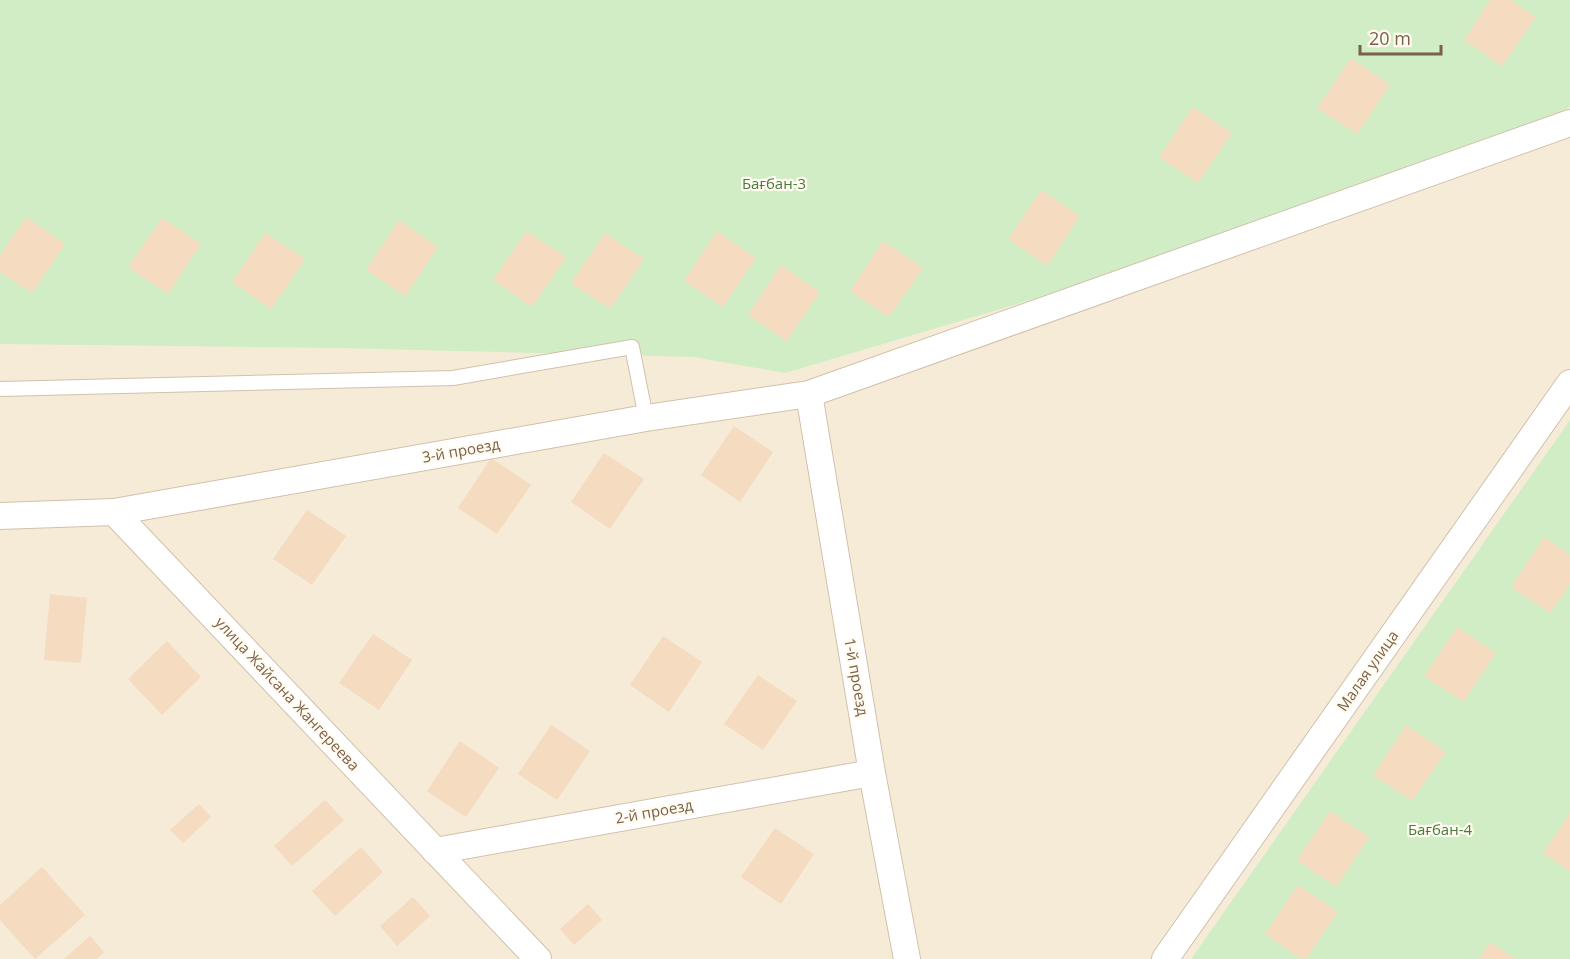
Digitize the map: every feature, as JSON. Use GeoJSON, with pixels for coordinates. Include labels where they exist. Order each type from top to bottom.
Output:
{"type":"FeatureCollection","features":[{"type":"Feature","properties":{"kind":"street","name":"3-й проезд"},"geometry":{"type":"LineString","coordinates":[[114,512],[646,418],[809,394],[1570,123]]}},
{"type":"Feature","properties":{"kind":"street","name":"Малая улица"},"geometry":{"type":"LineString","coordinates":[[1165,959],[1570,383]]}},
{"type":"Feature","properties":{"kind":"street","name":"1-й проезд"},"geometry":{"type":"LineString","coordinates":[[809,394],[872,773],[907,959]]}},
{"type":"Feature","properties":{"kind":"street"},"geometry":{"type":"LineString","coordinates":[[0,516],[114,512]]}},
{"type":"Feature","properties":{"kind":"street","name":"улица Жайсана Жангереева"},"geometry":{"type":"LineString","coordinates":[[114,512],[538,959]]}},
{"type":"Feature","properties":{"kind":"street","name":"2-й проезд"},"geometry":{"type":"LineString","coordinates":[[435,851],[872,773]]}},
{"type":"Feature","properties":{"kind":"lane"},"geometry":{"type":"LineString","coordinates":[[0,389],[453,378],[632,347],[646,418]]}},
{"type":"Feature","properties":{"kind":"shaded area"},"geometry":{"type":"Polygon","coordinates":[[[0,0],[1570,0],[1570,959],[0,959],[0,0]]]}},
{"type":"Feature","properties":{"kind":"green space","name":"Бағбан-3"},"geometry":{"type":"Polygon","coordinates":[[[0,0],[1570,0],[1570,107],[1427,182],[785,373],[693,357],[338,348],[0,344],[0,0]]]}},
{"type":"Feature","properties":{"kind":"green space","name":"Бағбан-4"},"geometry":{"type":"Polygon","coordinates":[[[1570,420],[1570,959],[1191,959],[1570,420]]]}},
{"type":"Feature","properties":{"kind":"building"},"geometry":{"type":"Polygon","coordinates":[[[1490,0],[1511,0],[1536,17],[1502,66],[1464,40],[1490,0]]]}},
{"type":"Feature","properties":{"kind":"building"},"geometry":{"type":"Polygon","coordinates":[[[1351,58],[1390,85],[1357,134],[1317,108],[1351,58]]]}},
{"type":"Feature","properties":{"kind":"building"},"geometry":{"type":"Polygon","coordinates":[[[1193,107],[1232,133],[1198,183],[1159,157],[1193,107]]]}},
{"type":"Feature","properties":{"kind":"building"},"geometry":{"type":"Polygon","coordinates":[[[1041,190],[1080,216],[1047,266],[1008,239],[1041,190]]]}},
{"type":"Feature","properties":{"kind":"building"},"geometry":{"type":"Polygon","coordinates":[[[26,217],[65,244],[32,293],[0,272],[0,255],[26,217]]]}},
{"type":"Feature","properties":{"kind":"building"},"geometry":{"type":"Polygon","coordinates":[[[162,218],[201,244],[168,294],[128,267],[162,218]]]}},
{"type":"Feature","properties":{"kind":"building"},"geometry":{"type":"Polygon","coordinates":[[[399,220],[438,247],[405,296],[366,270],[399,220]]]}},
{"type":"Feature","properties":{"kind":"building"},"geometry":{"type":"Polygon","coordinates":[[[526,231],[566,257],[532,307],[493,280],[526,231]]]}},
{"type":"Feature","properties":{"kind":"building"},"geometry":{"type":"Polygon","coordinates":[[[717,231],[756,258],[723,307],[684,281],[717,231]]]}},
{"type":"Feature","properties":{"kind":"building"},"geometry":{"type":"Polygon","coordinates":[[[265,233],[305,259],[271,309],[232,282],[265,233]]]}},
{"type":"Feature","properties":{"kind":"building"},"geometry":{"type":"Polygon","coordinates":[[[605,233],[644,259],[610,309],[571,283],[605,233]]]}},
{"type":"Feature","properties":{"kind":"building"},"geometry":{"type":"Polygon","coordinates":[[[883,241],[923,268],[889,317],[850,291],[883,241]]]}},
{"type":"Feature","properties":{"kind":"building"},"geometry":{"type":"Polygon","coordinates":[[[781,265],[820,292],[787,341],[748,315],[781,265]]]}},
{"type":"Feature","properties":{"kind":"building"},"geometry":{"type":"Polygon","coordinates":[[[734,426],[773,452],[740,502],[701,475],[734,426]]]}},
{"type":"Feature","properties":{"kind":"building"},"geometry":{"type":"Polygon","coordinates":[[[604,453],[644,479],[610,529],[571,502],[604,453]]]}},
{"type":"Feature","properties":{"kind":"building"},"geometry":{"type":"Polygon","coordinates":[[[491,458],[531,485],[497,534],[458,508],[491,458]]]}},
{"type":"Feature","properties":{"kind":"building"},"geometry":{"type":"Polygon","coordinates":[[[307,510],[346,536],[312,585],[273,559],[307,510]]]}},
{"type":"Feature","properties":{"kind":"building"},"geometry":{"type":"Polygon","coordinates":[[[1544,537],[1570,555],[1570,584],[1550,613],[1511,587],[1544,537]]]}},
{"type":"Feature","properties":{"kind":"building"},"geometry":{"type":"Polygon","coordinates":[[[50,594],[87,598],[81,663],[44,660],[50,594]]]}},
{"type":"Feature","properties":{"kind":"building"},"geometry":{"type":"Polygon","coordinates":[[[1457,627],[1496,653],[1463,702],[1424,676],[1457,627]]]}},
{"type":"Feature","properties":{"kind":"building"},"geometry":{"type":"Polygon","coordinates":[[[373,634],[412,660],[379,710],[339,683],[373,634]]]}},
{"type":"Feature","properties":{"kind":"building"},"geometry":{"type":"Polygon","coordinates":[[[663,636],[702,662],[669,712],[630,685],[663,636]]]}},
{"type":"Feature","properties":{"kind":"building"},"geometry":{"type":"Polygon","coordinates":[[[167,641],[201,677],[162,715],[128,679],[167,641]]]}},
{"type":"Feature","properties":{"kind":"building"},"geometry":{"type":"Polygon","coordinates":[[[758,675],[797,701],[763,750],[724,724],[758,675]]]}},
{"type":"Feature","properties":{"kind":"building"},"geometry":{"type":"Polygon","coordinates":[[[551,725],[590,751],[557,800],[518,774],[551,725]]]}},
{"type":"Feature","properties":{"kind":"building"},"geometry":{"type":"Polygon","coordinates":[[[1406,725],[1446,752],[1412,801],[1373,775],[1406,725]]]}},
{"type":"Feature","properties":{"kind":"building"},"geometry":{"type":"Polygon","coordinates":[[[460,741],[499,768],[466,817],[427,791],[460,741]]]}},
{"type":"Feature","properties":{"kind":"building"},"geometry":{"type":"Polygon","coordinates":[[[325,800],[344,820],[292,866],[274,846],[325,800]]]}},
{"type":"Feature","properties":{"kind":"building"},"geometry":{"type":"Polygon","coordinates":[[[199,804],[211,817],[183,843],[170,830],[199,804]]]}},
{"type":"Feature","properties":{"kind":"building"},"geometry":{"type":"Polygon","coordinates":[[[1330,811],[1369,837],[1336,887],[1297,860],[1330,811]]]}},
{"type":"Feature","properties":{"kind":"building"},"geometry":{"type":"Polygon","coordinates":[[[1570,813],[1570,871],[1543,853],[1570,813]]]}},
{"type":"Feature","properties":{"kind":"building"},"geometry":{"type":"Polygon","coordinates":[[[775,828],[814,854],[781,904],[741,877],[775,828]]]}},
{"type":"Feature","properties":{"kind":"building"},"geometry":{"type":"Polygon","coordinates":[[[361,847],[383,872],[335,916],[312,891],[361,847]]]}},
{"type":"Feature","properties":{"kind":"building"},"geometry":{"type":"Polygon","coordinates":[[[42,867],[85,915],[35,959],[0,920],[0,905],[42,867]]]}},
{"type":"Feature","properties":{"kind":"building"},"geometry":{"type":"Polygon","coordinates":[[[1298,885],[1338,912],[1306,959],[1301,959],[1265,934],[1298,885]]]}},
{"type":"Feature","properties":{"kind":"building"},"geometry":{"type":"Polygon","coordinates":[[[413,897],[430,916],[397,946],[380,926],[413,897]]]}},
{"type":"Feature","properties":{"kind":"building"},"geometry":{"type":"Polygon","coordinates":[[[588,904],[602,920],[574,945],[560,929],[588,904]]]}},
{"type":"Feature","properties":{"kind":"building"},"geometry":{"type":"Polygon","coordinates":[[[90,936],[104,952],[96,959],[64,959],[90,936]]]}},
{"type":"Feature","properties":{"kind":"building"},"geometry":{"type":"Polygon","coordinates":[[[1490,942],[1516,959],[1479,959],[1490,942]]]}}]}
